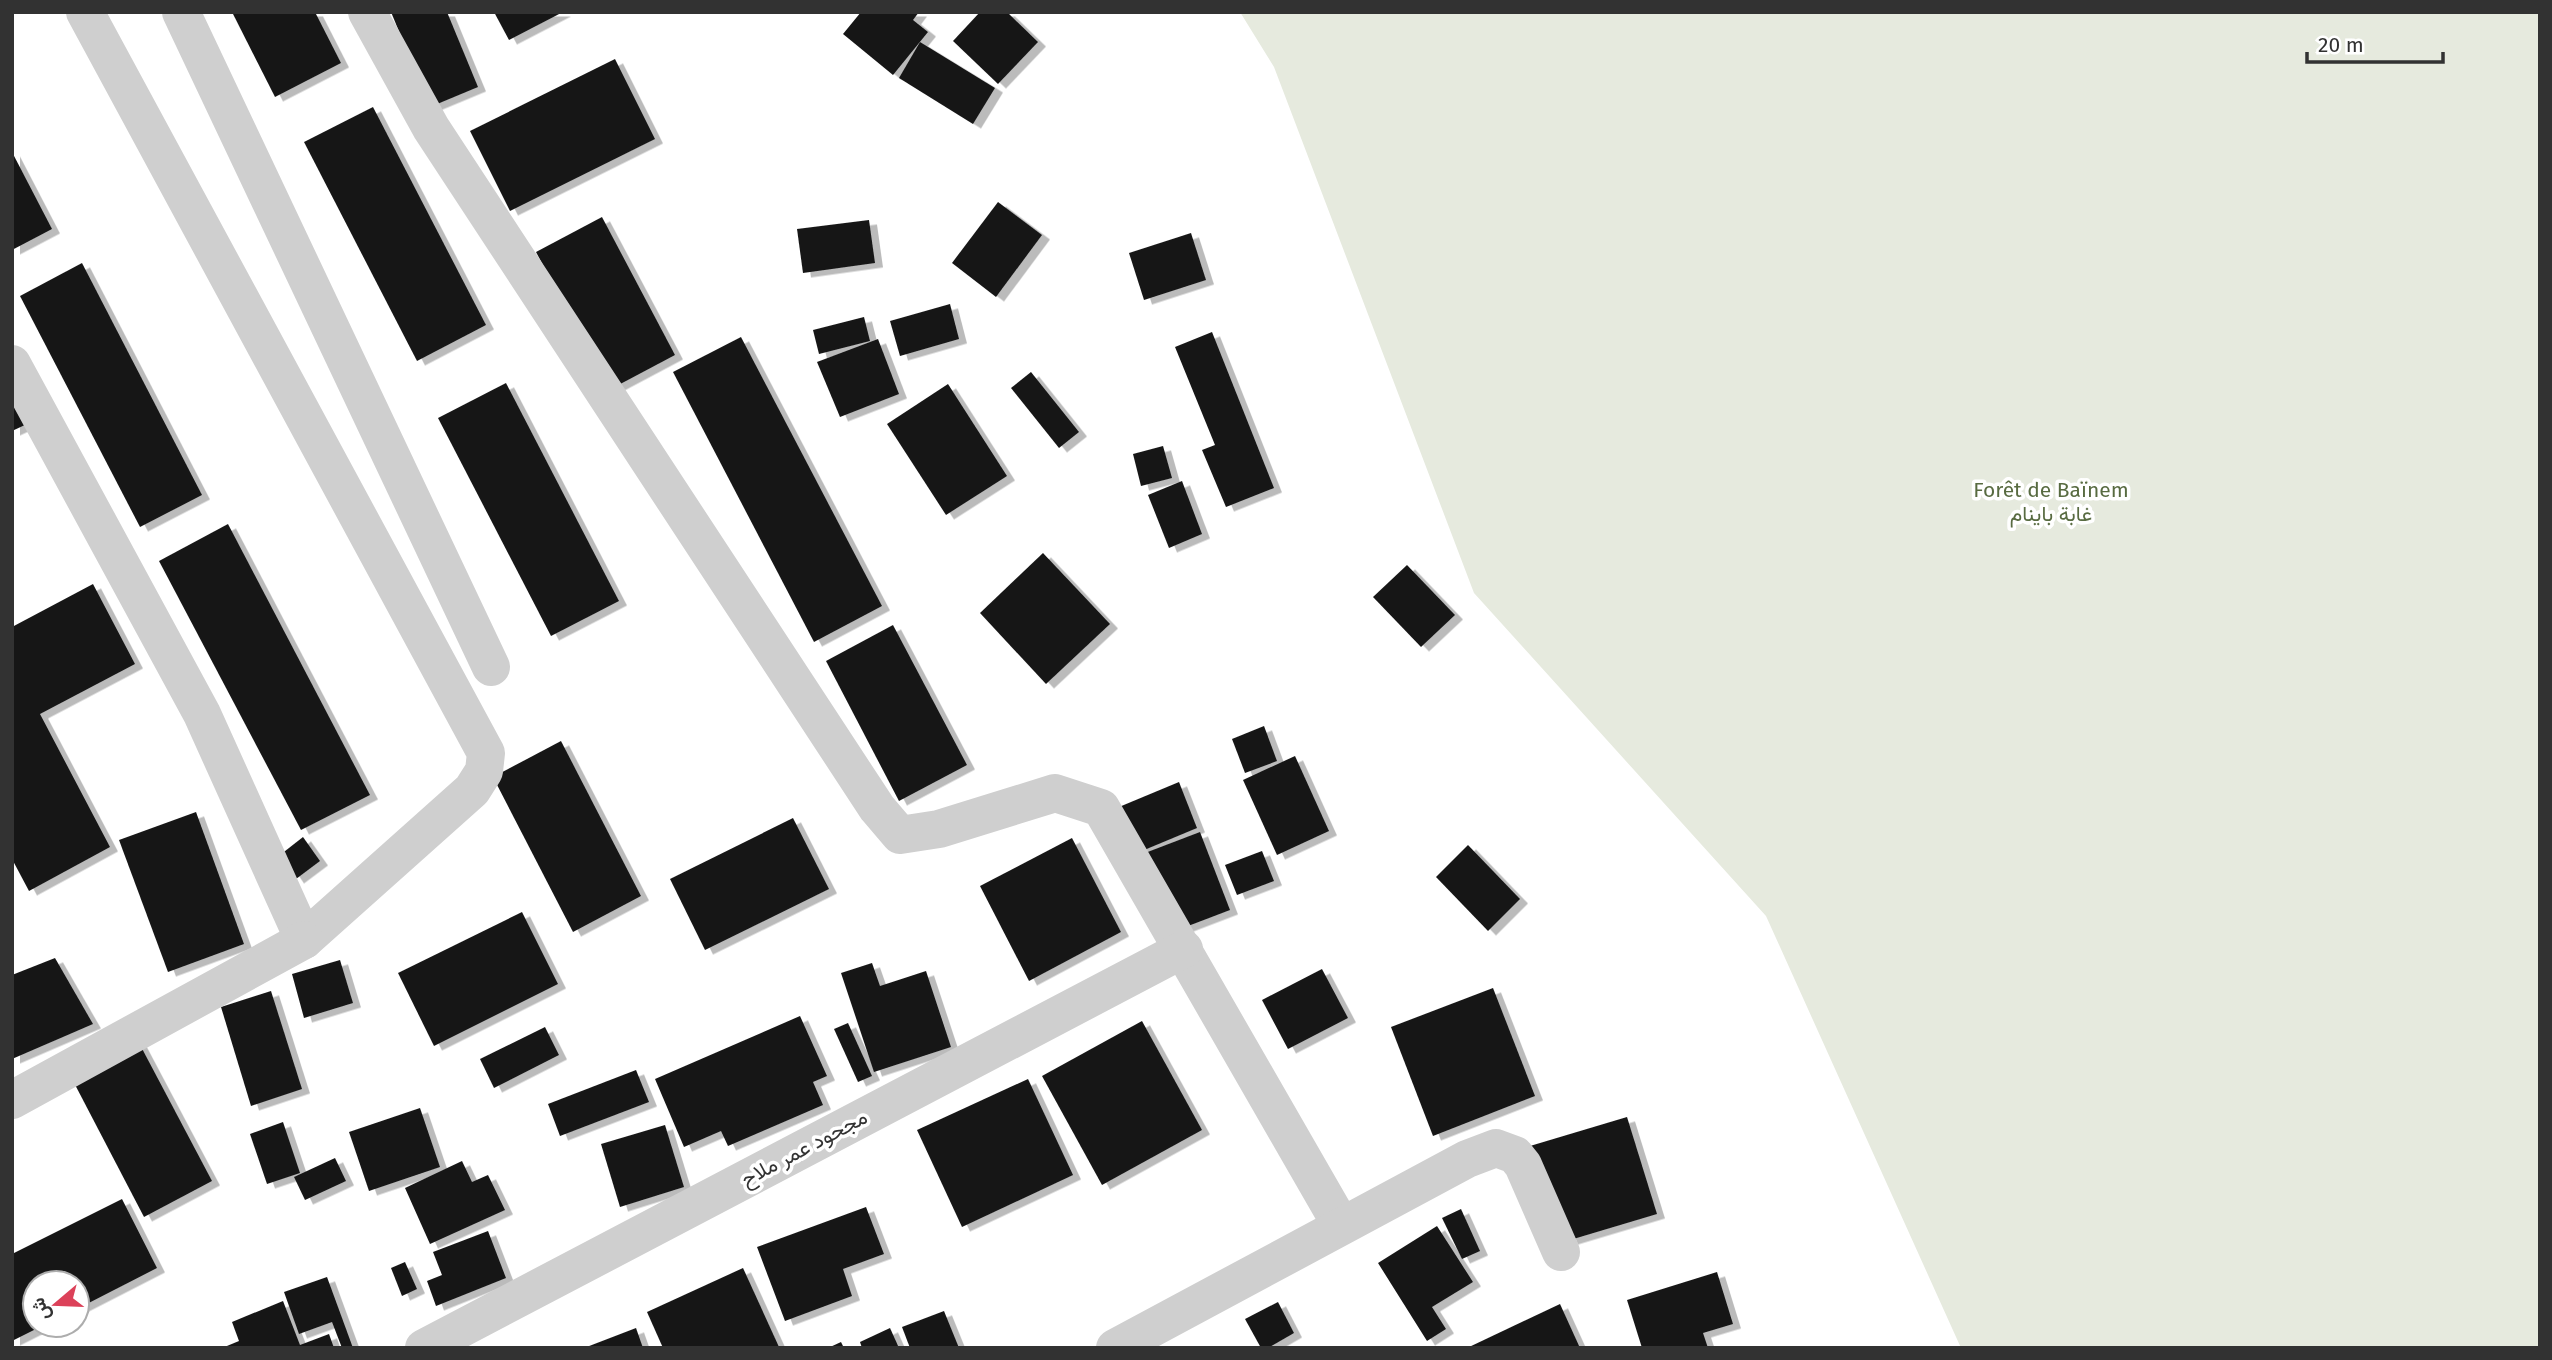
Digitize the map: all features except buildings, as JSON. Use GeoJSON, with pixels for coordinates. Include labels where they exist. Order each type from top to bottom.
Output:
{"type":"FeatureCollection","features":[{"type":"Feature","properties":{"kind":"street"},"geometry":{"type":"LineString","coordinates":[[12,1100],[304,940],[472,790],[484,771],[486,753],[85,12]]}},
{"type":"Feature","properties":{"kind":"street"},"geometry":{"type":"LineString","coordinates":[[181,12],[491,667]]}},
{"type":"Feature","properties":{"kind":"street"},"geometry":{"type":"LineString","coordinates":[[367,12],[431,128],[869,796],[900,835],[939,829],[1055,793],[1101,808],[1342,1225]]}},
{"type":"Feature","properties":{"kind":"street"},"geometry":{"type":"LineString","coordinates":[[12,364],[202,715],[304,940]]}},
{"type":"Feature","properties":{"kind":"street","name":"مجحود عمر ملاح"},"geometry":{"type":"LineString","coordinates":[[424,1348],[1184,949]]}},
{"type":"Feature","properties":{"kind":"street"},"geometry":{"type":"LineString","coordinates":[[1115,1348],[1467,1159],[1496,1148],[1515,1155],[1523,1166],[1561,1252]]}},
{"type":"Feature","properties":{"kind":"green space","name":"Forêt de Baïnem غابة باينام"},"geometry":{"type":"Polygon","coordinates":[[[1240,12],[2540,12],[2540,1348],[1961,1348],[1766,916],[1474,593],[1274,67],[1240,12]]]}}]}
